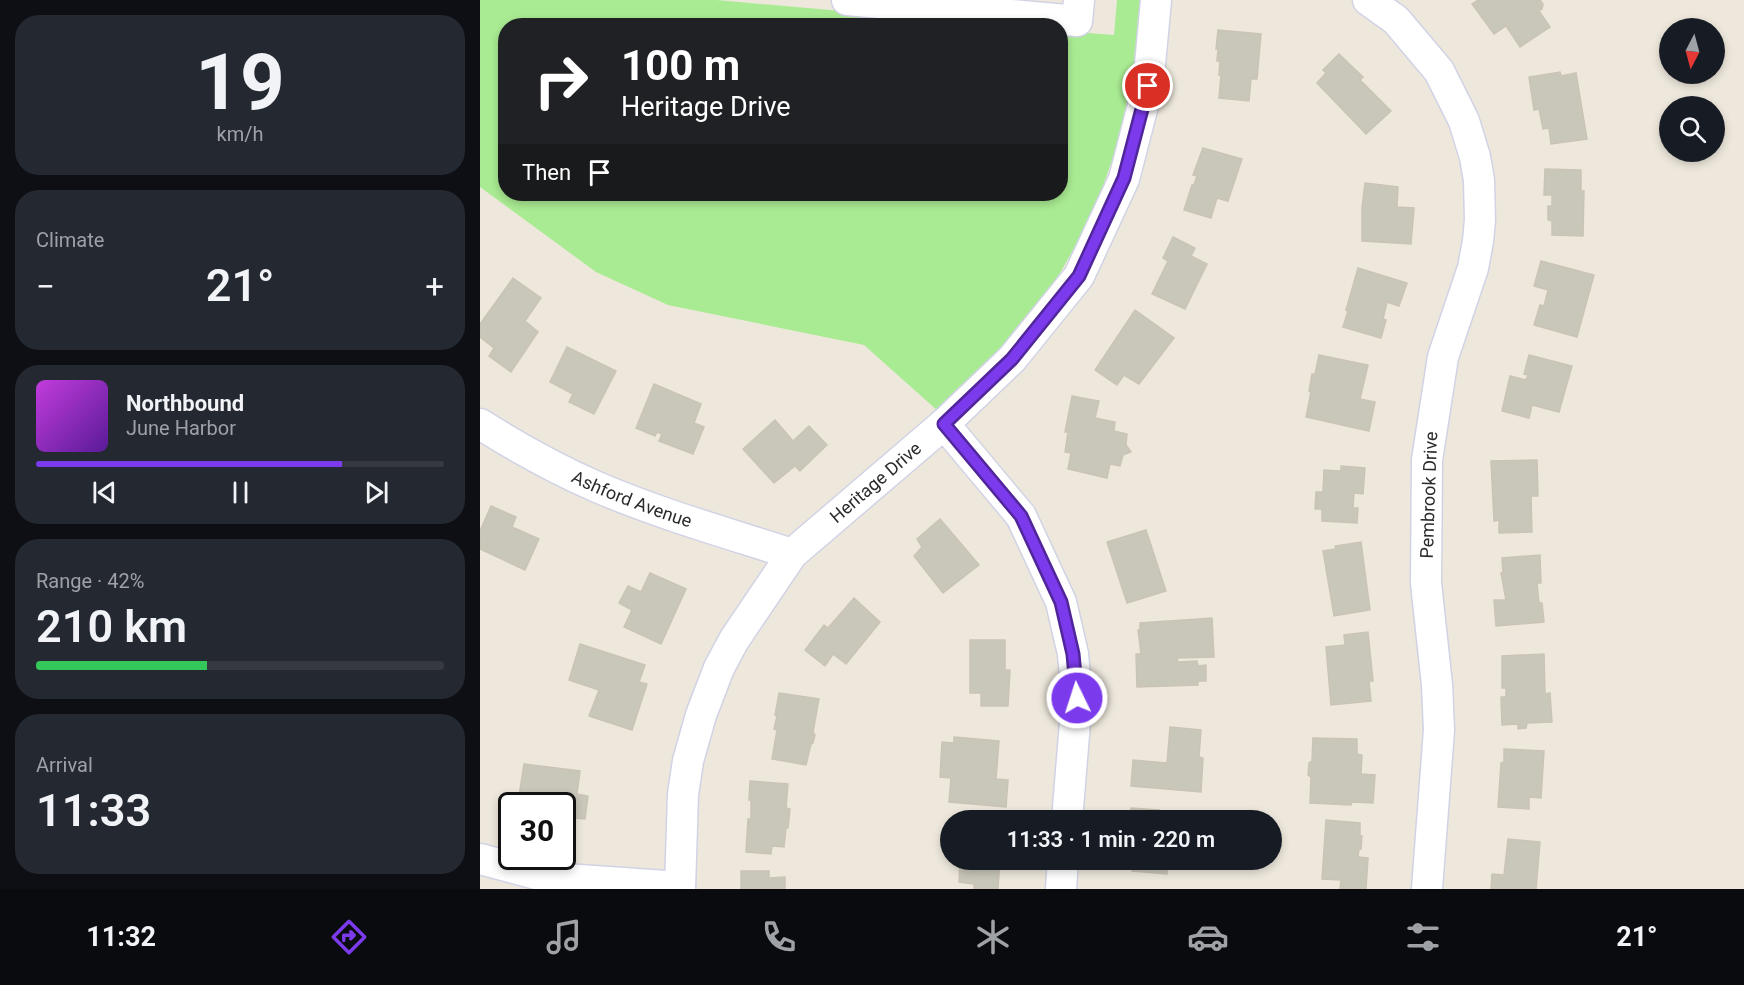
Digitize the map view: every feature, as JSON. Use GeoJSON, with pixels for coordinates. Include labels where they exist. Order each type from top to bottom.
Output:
{"type":"FeatureCollection","features":[{"type":"Feature","properties":{"kind":"street"},"geometry":{"type":"LineString","coordinates":[[847,0],[1005,7],[1062,18]]}},
{"type":"Feature","properties":{"kind":"street"},"geometry":{"type":"LineString","coordinates":[[1068,19],[1077,21],[1079,0]]}},
{"type":"Feature","properties":{"kind":"street","name":"Heritage Drive"},"geometry":{"type":"LineString","coordinates":[[680,888],[683,794],[688,761],[711,686],[734,640],[792,554],[944,424],[1012,359],[1079,276],[1124,178],[1148,86],[1156,0]]}},
{"type":"Feature","properties":{"kind":"street","name":"Pembrook Drive"},"geometry":{"type":"LineString","coordinates":[[1368,0],[1396,20],[1439,71],[1464,121],[1475,157],[1480,190],[1480,220],[1473,268],[1443,357],[1427,460],[1426,583],[1437,685],[1439,730],[1427,889]]}},
{"type":"Feature","properties":{"kind":"street","name":"Ashford Avenue"},"geometry":{"type":"LineString","coordinates":[[480,424],[515,446],[599,488],[675,516],[792,554]]}},
{"type":"Feature","properties":{"kind":"street"},"geometry":{"type":"LineString","coordinates":[[944,424],[1021,516],[1061,602],[1073,654],[1077,698],[1068,810]]}},
{"type":"Feature","properties":{"kind":"street"},"geometry":{"type":"LineString","coordinates":[[480,859],[551,878],[680,888]]}},
{"type":"Feature","properties":{"kind":"street"},"geometry":{"type":"LineString","coordinates":[[1061,889],[1062,870]]}},
{"type":"Feature","properties":{"kind":"green space"},"geometry":{"type":"Polygon","coordinates":[[[480,0],[716,0],[922,18],[498,18],[498,200],[480,187],[480,0]]]}},
{"type":"Feature","properties":{"kind":"green space"},"geometry":{"type":"Polygon","coordinates":[[[1117,0],[1141,0],[1133,71],[1119,140],[1093,215],[1060,273],[1010,342],[938,411],[864,345],[668,305],[596,272],[499,201],[1068,201],[1068,32],[1114,35],[1117,0]]]}},
{"type":"Feature","properties":{"kind":"building"},"geometry":{"type":"Polygon","coordinates":[[[1478,0],[1540,0],[1543,4],[1539,11],[1550,27],[1520,47],[1506,26],[1494,34],[1472,4],[1478,0]]]}},
{"type":"Feature","properties":{"kind":"building"},"geometry":{"type":"Polygon","coordinates":[[[1218,30],[1261,34],[1257,79],[1251,79],[1249,101],[1219,98],[1221,75],[1219,75],[1220,61],[1217,61],[1218,49],[1216,49],[1218,30]]]}},
{"type":"Feature","properties":{"kind":"building"},"geometry":{"type":"Polygon","coordinates":[[[1339,54],[1363,77],[1360,80],[1391,111],[1366,134],[1317,83],[1326,73],[1323,70],[1339,54]]]}},
{"type":"Feature","properties":{"kind":"building"},"geometry":{"type":"Polygon","coordinates":[[[1560,72],[1561,76],[1576,73],[1587,139],[1551,144],[1549,128],[1543,129],[1539,109],[1534,110],[1529,77],[1560,72]]]}},
{"type":"Feature","properties":{"kind":"building"},"geometry":{"type":"Polygon","coordinates":[[[1203,148],[1242,159],[1228,201],[1217,198],[1211,218],[1184,210],[1197,176],[1193,175],[1203,148]]]}},
{"type":"Feature","properties":{"kind":"building"},"geometry":{"type":"Polygon","coordinates":[[[1545,169],[1581,170],[1581,191],[1584,191],[1583,236],[1552,235],[1552,221],[1548,220],[1548,206],[1552,206],[1552,195],[1544,195],[1545,169]]]}},
{"type":"Feature","properties":{"kind":"building"},"geometry":{"type":"Polygon","coordinates":[[[1365,183],[1398,187],[1397,207],[1414,208],[1411,244],[1362,241],[1365,183]]]}},
{"type":"Feature","properties":{"kind":"building"},"geometry":{"type":"Polygon","coordinates":[[[1173,237],[1195,248],[1191,256],[1207,264],[1185,309],[1152,294],[1168,261],[1163,258],[1173,237]]]}},
{"type":"Feature","properties":{"kind":"building"},"geometry":{"type":"Polygon","coordinates":[[[1541,261],[1594,275],[1577,337],[1534,325],[1540,305],[1544,306],[1548,290],[1534,286],[1541,261]]]}},
{"type":"Feature","properties":{"kind":"building"},"geometry":{"type":"Polygon","coordinates":[[[1358,268],[1407,283],[1399,306],[1387,302],[1383,319],[1386,320],[1381,338],[1343,327],[1358,268]]]}},
{"type":"Feature","properties":{"kind":"building"},"geometry":{"type":"Polygon","coordinates":[[[513,278],[541,298],[525,321],[538,332],[511,372],[489,356],[494,348],[480,337],[480,324],[513,278]]]}},
{"type":"Feature","properties":{"kind":"building"},"geometry":{"type":"Polygon","coordinates":[[[1135,310],[1174,338],[1139,384],[1124,375],[1117,385],[1095,370],[1135,310]]]}},
{"type":"Feature","properties":{"kind":"building"},"geometry":{"type":"Polygon","coordinates":[[[567,347],[616,371],[594,414],[569,402],[573,394],[550,382],[567,347]]]}},
{"type":"Feature","properties":{"kind":"building"},"geometry":{"type":"Polygon","coordinates":[[[1319,355],[1368,365],[1360,399],[1375,402],[1369,431],[1306,417],[1312,374],[1315,374],[1319,355]]]}},
{"type":"Feature","properties":{"kind":"building"},"geometry":{"type":"Polygon","coordinates":[[[1529,355],[1572,366],[1559,412],[1532,405],[1529,418],[1502,411],[1510,376],[1526,380],[1528,375],[1524,374],[1529,355]]]}},
{"type":"Feature","properties":{"kind":"building"},"geometry":{"type":"Polygon","coordinates":[[[654,384],[701,404],[694,423],[704,427],[693,454],[659,441],[662,434],[657,432],[655,436],[636,428],[654,384]]]}},
{"type":"Feature","properties":{"kind":"building"},"geometry":{"type":"Polygon","coordinates":[[[1072,396],[1099,401],[1095,418],[1115,422],[1114,431],[1127,434],[1126,445],[1131,452],[1123,455],[1120,466],[1110,464],[1107,478],[1068,469],[1071,453],[1065,452],[1068,432],[1065,432],[1072,396]]]}},
{"type":"Feature","properties":{"kind":"building"},"geometry":{"type":"Polygon","coordinates":[[[775,420],[793,441],[809,426],[827,445],[800,471],[795,466],[774,483],[743,449],[775,420]]]}},
{"type":"Feature","properties":{"kind":"building"},"geometry":{"type":"Polygon","coordinates":[[[1537,460],[1538,496],[1531,496],[1532,532],[1499,533],[1499,520],[1494,521],[1491,461],[1537,460]]]}},
{"type":"Feature","properties":{"kind":"building"},"geometry":{"type":"Polygon","coordinates":[[[1341,466],[1365,468],[1363,494],[1354,493],[1353,508],[1358,508],[1357,523],[1322,521],[1322,509],[1315,509],[1316,492],[1323,492],[1324,470],[1341,471],[1341,466]]]}},
{"type":"Feature","properties":{"kind":"building"},"geometry":{"type":"Polygon","coordinates":[[[491,506],[516,517],[512,527],[539,539],[525,570],[480,549],[480,531],[491,506]]]}},
{"type":"Feature","properties":{"kind":"building"},"geometry":{"type":"Polygon","coordinates":[[[940,519],[979,565],[943,593],[914,556],[922,547],[917,539],[940,519]]]}},
{"type":"Feature","properties":{"kind":"building"},"geometry":{"type":"Polygon","coordinates":[[[1146,530],[1166,591],[1127,603],[1107,542],[1146,530]]]}},
{"type":"Feature","properties":{"kind":"building"},"geometry":{"type":"Polygon","coordinates":[[[1361,542],[1370,610],[1334,616],[1323,551],[1336,549],[1335,546],[1361,542]]]}},
{"type":"Feature","properties":{"kind":"building"},"geometry":{"type":"Polygon","coordinates":[[[1540,555],[1541,583],[1537,583],[1544,622],[1496,626],[1494,600],[1506,600],[1501,573],[1503,574],[1502,558],[1540,555]]]}},
{"type":"Feature","properties":{"kind":"building"},"geometry":{"type":"Polygon","coordinates":[[[650,573],[686,589],[661,644],[624,627],[632,610],[619,603],[628,586],[641,592],[650,573]]]}},
{"type":"Feature","properties":{"kind":"building"},"geometry":{"type":"Polygon","coordinates":[[[854,598],[880,622],[846,664],[833,654],[825,666],[805,650],[824,625],[828,628],[854,598]]]}},
{"type":"Feature","properties":{"kind":"building"},"geometry":{"type":"Polygon","coordinates":[[[1212,618],[1214,657],[1177,658],[1178,662],[1197,661],[1198,666],[1206,665],[1206,681],[1198,681],[1198,685],[1137,687],[1136,654],[1141,654],[1138,630],[1140,630],[1140,623],[1212,618]]]}},
{"type":"Feature","properties":{"kind":"building"},"geometry":{"type":"Polygon","coordinates":[[[1368,632],[1373,681],[1369,681],[1371,701],[1331,705],[1326,647],[1345,645],[1344,635],[1368,632]]]}},
{"type":"Feature","properties":{"kind":"building"},"geometry":{"type":"Polygon","coordinates":[[[970,640],[1005,640],[1005,670],[1010,670],[1008,706],[981,706],[981,693],[970,693],[970,640]]]}},
{"type":"Feature","properties":{"kind":"building"},"geometry":{"type":"Polygon","coordinates":[[[580,644],[645,665],[639,682],[647,684],[632,730],[589,716],[599,690],[569,680],[580,644]]]}},
{"type":"Feature","properties":{"kind":"building"},"geometry":{"type":"Polygon","coordinates":[[[1544,654],[1545,694],[1550,693],[1552,722],[1527,723],[1526,728],[1518,729],[1518,724],[1502,725],[1501,697],[1506,697],[1506,688],[1502,688],[1502,656],[1544,654]]]}},
{"type":"Feature","properties":{"kind":"building"},"geometry":{"type":"Polygon","coordinates":[[[779,693],[819,699],[813,732],[815,735],[806,765],[772,759],[777,730],[774,729],[779,693]]]}},
{"type":"Feature","properties":{"kind":"building"},"geometry":{"type":"Polygon","coordinates":[[[1170,727],[1201,730],[1199,757],[1203,758],[1201,792],[1131,786],[1133,760],[1167,763],[1170,727]]]}},
{"type":"Feature","properties":{"kind":"building"},"geometry":{"type":"Polygon","coordinates":[[[954,737],[999,741],[996,779],[1008,780],[1006,807],[949,802],[951,778],[940,777],[942,742],[954,743],[954,737]]]}},
{"type":"Feature","properties":{"kind":"building"},"geometry":{"type":"Polygon","coordinates":[[[1313,738],[1357,739],[1357,754],[1362,755],[1361,774],[1375,775],[1373,803],[1352,802],[1351,805],[1310,803],[1311,777],[1308,775],[1309,763],[1312,761],[1313,738]]]}},
{"type":"Feature","properties":{"kind":"building"},"geometry":{"type":"Polygon","coordinates":[[[1504,749],[1544,751],[1541,798],[1529,797],[1529,809],[1498,807],[1504,749]]]}},
{"type":"Feature","properties":{"kind":"building"},"geometry":{"type":"Polygon","coordinates":[[[524,764],[580,771],[577,794],[588,796],[585,819],[576,818],[576,792],[520,792],[524,764]]]}},
{"type":"Feature","properties":{"kind":"building"},"geometry":{"type":"Polygon","coordinates":[[[750,781],[788,784],[786,808],[790,809],[784,847],[772,846],[771,854],[746,852],[748,819],[751,819],[750,781]]]}},
{"type":"Feature","properties":{"kind":"building"},"geometry":{"type":"Polygon","coordinates":[[[1131,808],[1159,810],[1131,810],[1131,808]]]}},
{"type":"Feature","properties":{"kind":"building"},"geometry":{"type":"Polygon","coordinates":[[[1326,820],[1360,823],[1360,836],[1362,836],[1358,857],[1368,858],[1366,889],[1340,889],[1341,880],[1322,879],[1326,820]]]}},
{"type":"Feature","properties":{"kind":"building"},"geometry":{"type":"Polygon","coordinates":[[[1508,839],[1540,842],[1536,889],[1491,889],[1492,874],[1504,875],[1508,839]]]}},
{"type":"Feature","properties":{"kind":"building"},"geometry":{"type":"Polygon","coordinates":[[[960,870],[999,870],[998,889],[974,889],[974,884],[959,882],[960,870]]]}},
{"type":"Feature","properties":{"kind":"building"},"geometry":{"type":"Polygon","coordinates":[[[1132,870],[1167,870],[1167,874],[1132,870]]]}},
{"type":"Feature","properties":{"kind":"building"},"geometry":{"type":"Polygon","coordinates":[[[741,871],[769,871],[769,878],[785,877],[785,889],[741,889],[741,871]]]}},
{"type":"Feature","properties":{"kind":"route"},"geometry":{"type":"LineString","coordinates":[[1077,698],[1073,654],[1061,602],[1021,516],[944,424],[1012,359],[1079,276],[1124,178],[1148,86]]}}]}
